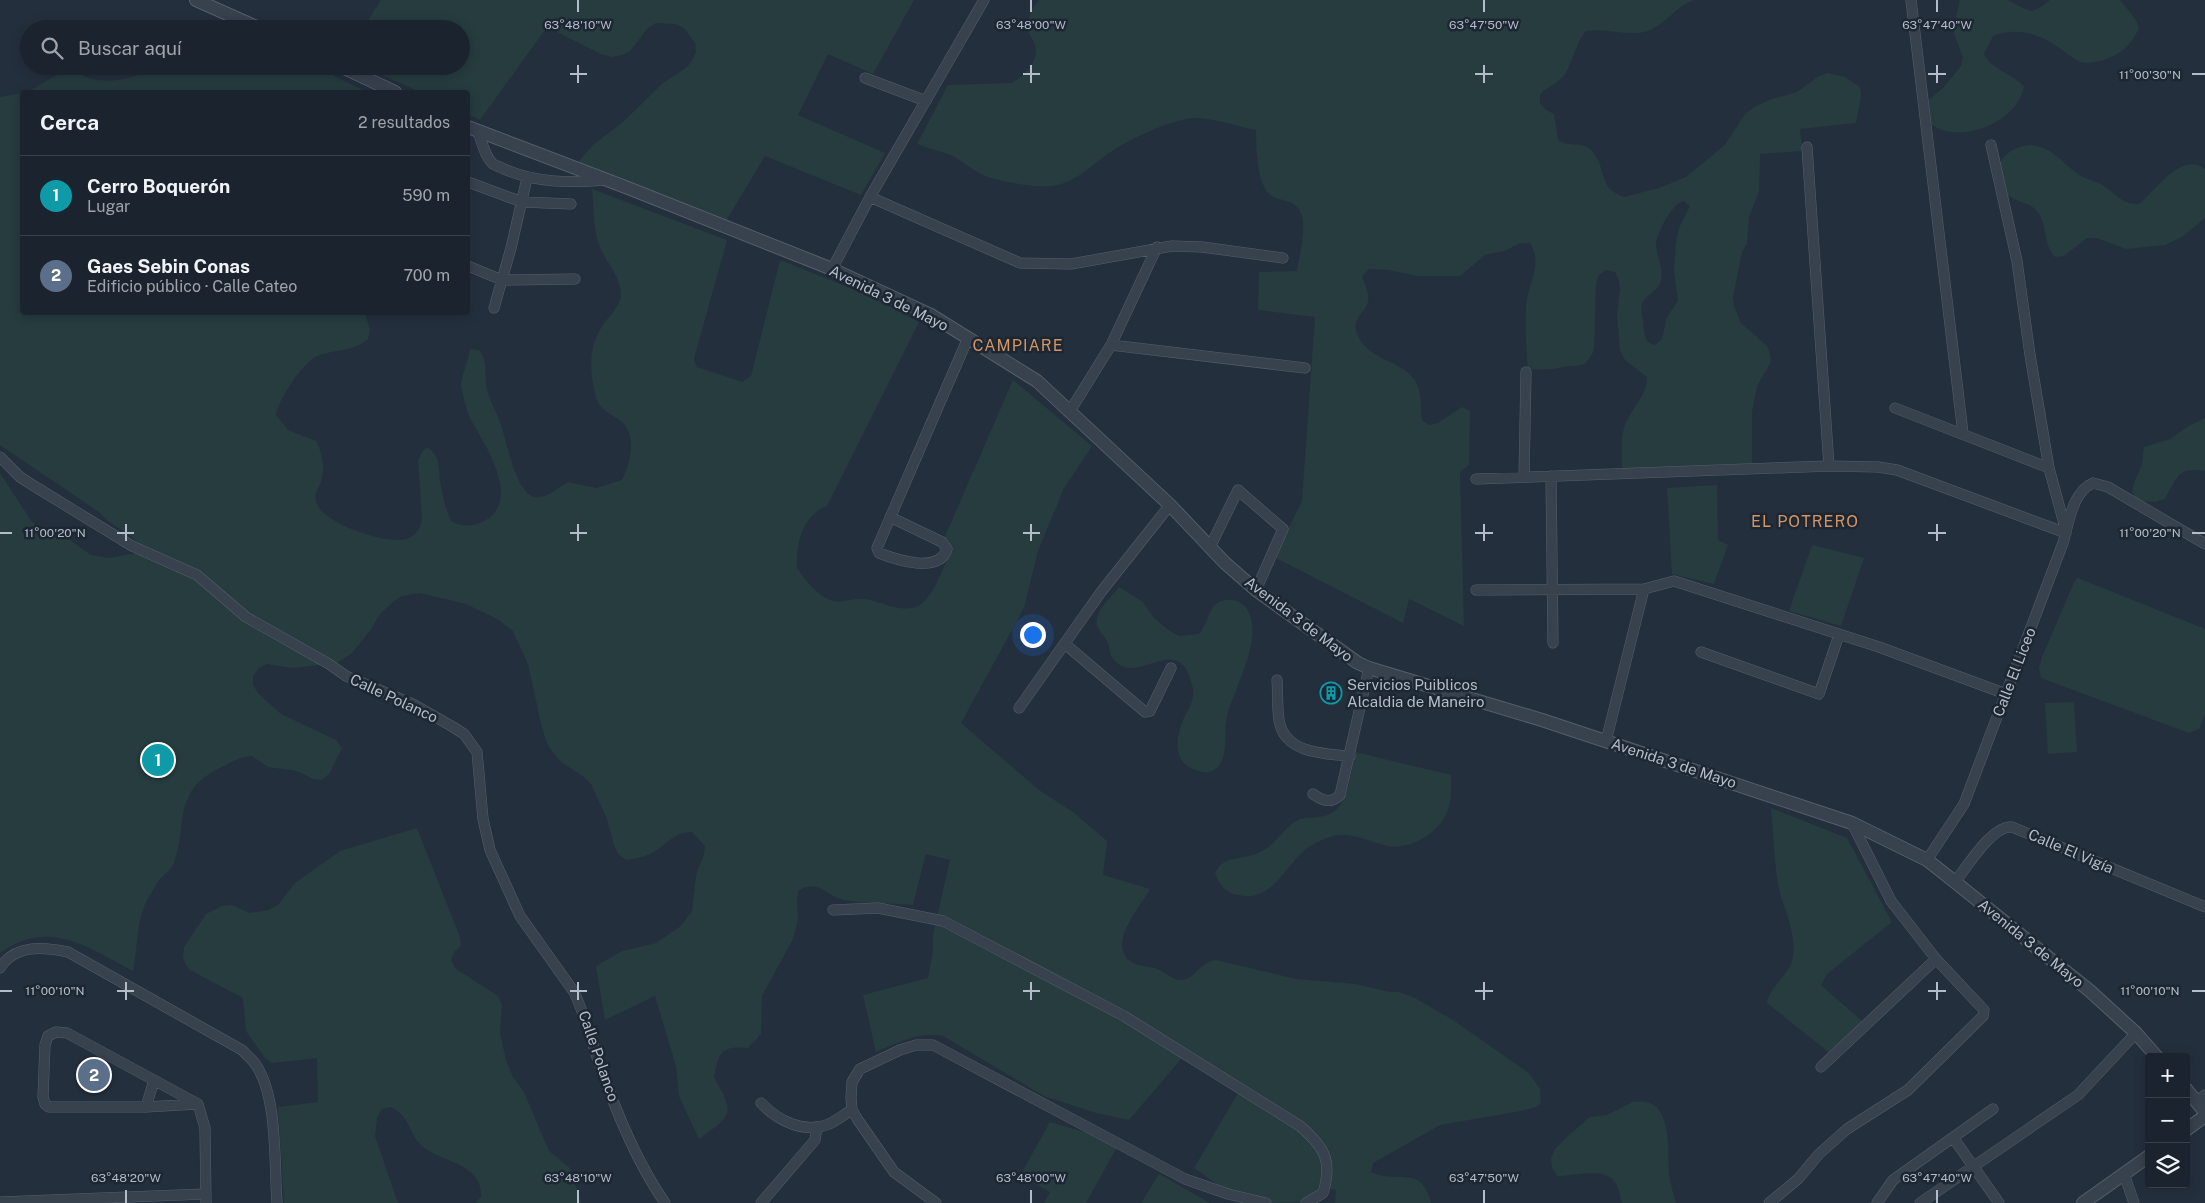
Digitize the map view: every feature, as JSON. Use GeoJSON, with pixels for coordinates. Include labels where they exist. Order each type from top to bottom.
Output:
{"type":"FeatureCollection","features":[{"type":"Feature","properties":{"kind":"street"},"geometry":{"type":"LineString","coordinates":[[196,0],[241,20]]}},
{"type":"Feature","properties":{"kind":"street"},"geometry":{"type":"LineString","coordinates":[[832,269],[870,197],[984,0]]}},
{"type":"Feature","properties":{"kind":"street"},"geometry":{"type":"LineString","coordinates":[[1911,0],[1963,433]]}},
{"type":"Feature","properties":{"kind":"street"},"geometry":{"type":"LineString","coordinates":[[359,75],[391,90]]}},
{"type":"Feature","properties":{"kind":"street"},"geometry":{"type":"LineString","coordinates":[[864,78],[926,101]]}},
{"type":"Feature","properties":{"kind":"street"},"geometry":{"type":"LineString","coordinates":[[473,129],[493,164],[527,178],[576,182],[608,180]]}},
{"type":"Feature","properties":{"kind":"street","name":"Avenida 3 de Mayo"},"geometry":{"type":"LineString","coordinates":[[473,129],[608,180],[832,269],[931,315],[1037,381],[1170,504],[1210,547],[1256,590],[1358,663],[1606,741],[1852,823],[1927,860],[2090,991],[2136,1033],[2154,1053]]}},
{"type":"Feature","properties":{"kind":"street"},"geometry":{"type":"LineString","coordinates":[[1991,145],[2017,261],[2030,355],[2049,468],[2066,533]]}},
{"type":"Feature","properties":{"kind":"street"},"geometry":{"type":"LineString","coordinates":[[1807,147],[1830,466]]}},
{"type":"Feature","properties":{"kind":"street"},"geometry":{"type":"LineString","coordinates":[[494,308],[527,178]]}},
{"type":"Feature","properties":{"kind":"street"},"geometry":{"type":"LineString","coordinates":[[470,183],[522,202],[571,204]]}},
{"type":"Feature","properties":{"kind":"street"},"geometry":{"type":"LineString","coordinates":[[870,197],[1020,263],[1071,264],[1157,247],[1202,247],[1283,258]]}},
{"type":"Feature","properties":{"kind":"street"},"geometry":{"type":"LineString","coordinates":[[1070,411],[1111,345],[1157,247]]}},
{"type":"Feature","properties":{"kind":"street"},"geometry":{"type":"LineString","coordinates":[[470,267],[502,280],[575,279]]}},
{"type":"Feature","properties":{"kind":"street"},"geometry":{"type":"LineString","coordinates":[[890,517],[942,542],[947,549],[943,557],[940,560],[930,562],[910,562],[879,553],[877,548],[890,517],[968,338]]}},
{"type":"Feature","properties":{"kind":"street"},"geometry":{"type":"LineString","coordinates":[[1111,345],[1305,368]]}},
{"type":"Feature","properties":{"kind":"street"},"geometry":{"type":"LineString","coordinates":[[1524,477],[1526,372]]}},
{"type":"Feature","properties":{"kind":"street"},"geometry":{"type":"LineString","coordinates":[[1895,408],[2049,468]]}},
{"type":"Feature","properties":{"kind":"street","name":"Calle Polanco"},"geometry":{"type":"LineString","coordinates":[[0,457],[20,477],[132,546],[197,575],[246,617],[292,642],[346,676],[413,704],[464,734],[472,742],[477,752],[482,819],[490,850],[520,916],[574,992],[629,1138],[665,1203]]}},
{"type":"Feature","properties":{"kind":"street"},"geometry":{"type":"LineString","coordinates":[[1476,479],[1830,466],[1878,467],[1897,470],[2066,533]]}},
{"type":"Feature","properties":{"kind":"street"},"geometry":{"type":"LineString","coordinates":[[1551,476],[1553,643]]}},
{"type":"Feature","properties":{"kind":"street","name":"Calle El Liceo"},"geometry":{"type":"LineString","coordinates":[[1927,860],[1964,804],[2066,533],[2075,503],[2084,487],[2093,483],[2108,487],[2205,544]]}},
{"type":"Feature","properties":{"kind":"street"},"geometry":{"type":"LineString","coordinates":[[1210,547],[1238,490],[1283,529],[1256,590]]}},
{"type":"Feature","properties":{"kind":"street"},"geometry":{"type":"LineString","coordinates":[[1019,708],[1101,592],[1170,504]]}},
{"type":"Feature","properties":{"kind":"street"},"geometry":{"type":"LineString","coordinates":[[1476,590],[1644,588],[1674,581],[1839,635],[2006,694]]}},
{"type":"Feature","properties":{"kind":"street"},"geometry":{"type":"LineString","coordinates":[[1606,741],[1644,588]]}},
{"type":"Feature","properties":{"kind":"street"},"geometry":{"type":"LineString","coordinates":[[1701,652],[1818,694],[1839,635]]}},
{"type":"Feature","properties":{"kind":"street"},"geometry":{"type":"LineString","coordinates":[[1065,644],[1145,712],[1150,711],[1171,668]]}},
{"type":"Feature","properties":{"kind":"street"},"geometry":{"type":"LineString","coordinates":[[1313,794],[1328,801],[1340,795],[1369,668]]}},
{"type":"Feature","properties":{"kind":"street"},"geometry":{"type":"LineString","coordinates":[[1277,680],[1279,720],[1282,731],[1295,745],[1315,753],[1350,756]]}},
{"type":"Feature","properties":{"kind":"street"},"geometry":{"type":"LineString","coordinates":[[1769,1203],[1798,1180],[1819,1154],[1847,1130],[1908,1090],[1983,1016],[1984,1010],[1936,959],[1891,901],[1852,823]]}},
{"type":"Feature","properties":{"kind":"street","name":"Calle El Vigía"},"geometry":{"type":"LineString","coordinates":[[1955,882],[1996,832],[2006,826],[2205,907]]}},
{"type":"Feature","properties":{"kind":"street"},"geometry":{"type":"LineString","coordinates":[[833,910],[878,908],[944,921],[1124,1016],[1300,1126],[1311,1135],[1326,1156],[1328,1174],[1323,1193],[1306,1203]]}},
{"type":"Feature","properties":{"kind":"street"},"geometry":{"type":"LineString","coordinates":[[0,968],[6,958],[20,950],[53,949],[68,952],[242,1050],[256,1064],[271,1104],[277,1203]]}},
{"type":"Feature","properties":{"kind":"street"},"geometry":{"type":"LineString","coordinates":[[1822,1067],[1936,959]]}},
{"type":"Feature","properties":{"kind":"street"},"geometry":{"type":"LineString","coordinates":[[0,1202],[205,1198],[205,1128],[198,1104],[67,1034],[56,1032],[48,1036],[45,1045],[43,1097],[45,1104],[54,1108],[146,1107],[198,1104]]}},
{"type":"Feature","properties":{"kind":"street"},"geometry":{"type":"LineString","coordinates":[[1920,1203],[2078,1095],[2136,1033]]}},
{"type":"Feature","properties":{"kind":"street"},"geometry":{"type":"LineString","coordinates":[[936,1203],[894,1172],[852,1110],[852,1082],[860,1069],[900,1050],[916,1046],[933,1045],[1185,1179],[1220,1192],[1266,1203]]}},
{"type":"Feature","properties":{"kind":"street"},"geometry":{"type":"LineString","coordinates":[[146,1107],[154,1080]]}},
{"type":"Feature","properties":{"kind":"street"},"geometry":{"type":"LineString","coordinates":[[2190,1091],[2201,1098],[2205,1114],[2190,1127]]}},
{"type":"Feature","properties":{"kind":"street"},"geometry":{"type":"LineString","coordinates":[[761,1103],[775,1115],[796,1126],[829,1124],[852,1110]]}},
{"type":"Feature","properties":{"kind":"street"},"geometry":{"type":"LineString","coordinates":[[1877,1203],[1889,1184],[1994,1109]]}},
{"type":"Feature","properties":{"kind":"street"},"geometry":{"type":"LineString","coordinates":[[761,1203],[815,1140],[817,1126]]}},
{"type":"Feature","properties":{"kind":"street"},"geometry":{"type":"LineString","coordinates":[[1954,1138],[1997,1202]]}},
{"type":"Feature","properties":{"kind":"street"},"geometry":{"type":"LineString","coordinates":[[2083,1203],[2145,1159]]}},
{"type":"Feature","properties":{"kind":"street"},"geometry":{"type":"LineString","coordinates":[[2124,1174],[2134,1203]]}},
{"type":"Feature","properties":{"kind":"green space"},"geometry":{"type":"Polygon","coordinates":[[[381,0],[914,0],[873,74],[828,54],[798,115],[885,153],[861,195],[765,156],[726,221],[578,162],[593,145],[623,122],[663,83],[686,68],[692,61],[696,52],[695,43],[684,28],[675,24],[656,23],[648,28],[630,51],[612,57],[601,54],[547,27],[480,120],[470,115],[470,90],[416,90],[382,75],[470,75],[470,20],[368,20],[381,0]]]}},
{"type":"Feature","properties":{"kind":"green space"},"geometry":{"type":"Polygon","coordinates":[[[1039,0],[1694,0],[1682,6],[1658,26],[1645,32],[1586,31],[1565,74],[1560,80],[1540,94],[1540,103],[1546,110],[1554,114],[1558,140],[1567,144],[1588,147],[1596,157],[1609,188],[1624,197],[1659,188],[1686,177],[1725,145],[1745,114],[1753,108],[1769,100],[1797,92],[1819,76],[1828,73],[1845,77],[1860,87],[1861,97],[1856,123],[1800,129],[1802,151],[1760,154],[1759,191],[1749,217],[1747,244],[1742,252],[1733,297],[1734,306],[1741,323],[1766,345],[1770,353],[1771,362],[1757,386],[1752,412],[1752,466],[1622,472],[1624,428],[1644,391],[1647,377],[1625,360],[1620,351],[1617,316],[1620,289],[1619,280],[1615,272],[1606,270],[1599,275],[1596,284],[1594,350],[1588,361],[1578,366],[1541,370],[1528,369],[1527,361],[1526,307],[1535,267],[1534,251],[1530,243],[1521,243],[1504,251],[1485,255],[1460,276],[1417,276],[1389,270],[1369,269],[1362,276],[1368,292],[1368,302],[1356,322],[1356,330],[1360,340],[1366,348],[1408,372],[1414,379],[1420,394],[1422,420],[1429,425],[1438,423],[1462,407],[1470,411],[1469,465],[1460,472],[1464,626],[1409,599],[1403,623],[1274,557],[1302,501],[1315,317],[1258,310],[1259,272],[1297,271],[1303,234],[1301,213],[1293,203],[1272,196],[1263,185],[1258,166],[1256,130],[1214,120],[1190,118],[1164,125],[1114,150],[1067,182],[1053,186],[1026,185],[994,179],[979,173],[953,156],[917,144],[948,85],[1011,83],[1028,70],[1036,55],[1033,41],[1026,28],[1031,11],[1039,0]],[[1683,201],[1674,208],[1665,220],[1657,241],[1656,246],[1662,271],[1661,280],[1658,287],[1646,298],[1641,308],[1646,338],[1655,345],[1662,339],[1667,317],[1678,301],[1674,270],[1676,243],[1679,228],[1690,206],[1683,201]]]}},
{"type":"Feature","properties":{"kind":"green space"},"geometry":{"type":"Polygon","coordinates":[[[1960,0],[2008,0],[2032,11],[2050,0],[2120,0],[2134,17],[2139,28],[2128,45],[2119,53],[2107,59],[2088,63],[2078,61],[2051,42],[2035,35],[2010,32],[1993,36],[1984,54],[1997,68],[2024,86],[2020,99],[2011,111],[1998,121],[1984,128],[1968,132],[1952,132],[1938,128],[1926,120],[1929,100],[1944,87],[1961,66],[1963,58],[1953,30],[1960,0]]]}},
{"type":"Feature","properties":{"kind":"green space"},"geometry":{"type":"Polygon","coordinates":[[[58,75],[81,75],[105,81],[131,78],[139,75],[332,75],[363,90],[30,90],[58,75]]]}},
{"type":"Feature","properties":{"kind":"green space"},"geometry":{"type":"Polygon","coordinates":[[[20,93],[20,315],[366,315],[370,330],[368,339],[356,346],[317,356],[311,360],[292,382],[281,400],[276,415],[288,430],[316,441],[318,445],[323,473],[315,498],[318,506],[333,520],[374,537],[400,540],[409,538],[415,534],[421,524],[418,460],[427,447],[432,451],[437,460],[443,495],[451,521],[468,526],[484,521],[495,512],[500,500],[501,487],[497,472],[492,458],[470,417],[461,386],[470,349],[479,350],[484,360],[488,394],[500,422],[516,475],[527,493],[534,497],[543,497],[568,482],[596,488],[622,480],[630,459],[630,435],[623,423],[599,404],[592,377],[591,360],[594,344],[601,328],[619,303],[621,293],[618,280],[597,238],[592,189],[727,240],[694,359],[697,367],[742,382],[751,376],[780,260],[870,296],[919,322],[827,506],[818,511],[806,523],[799,540],[797,568],[815,590],[830,600],[838,602],[864,599],[906,609],[913,608],[925,601],[934,587],[952,548],[943,541],[1013,380],[1092,446],[1064,488],[1038,551],[1024,608],[961,723],[1039,790],[1073,812],[1107,841],[1103,875],[1150,889],[1128,924],[1124,934],[1122,944],[1129,960],[1134,964],[1158,969],[1178,980],[1190,977],[1205,964],[1216,960],[1296,979],[1356,984],[1390,992],[1399,992],[1415,998],[1453,1020],[1529,1073],[1540,1089],[1541,1103],[1536,1107],[1521,1111],[1440,1125],[1373,1163],[1371,1172],[1390,1177],[1407,1177],[1421,1183],[1427,1191],[1431,1203],[1335,1203],[1336,1190],[1326,1188],[1300,1202],[1272,1203],[1224,1189],[1194,1168],[1238,1093],[1182,1058],[1129,1120],[1096,1113],[1044,1096],[943,1036],[917,1036],[876,1052],[863,995],[928,978],[933,952],[933,934],[950,860],[926,854],[913,905],[844,900],[822,889],[811,886],[798,891],[798,920],[793,939],[762,996],[761,1034],[748,1048],[727,1049],[720,1056],[714,1077],[725,1099],[727,1113],[719,1124],[699,1139],[679,1096],[676,1066],[655,996],[605,1020],[596,966],[622,951],[656,943],[681,926],[692,911],[697,871],[704,855],[705,846],[692,832],[686,832],[677,835],[657,850],[642,857],[626,860],[618,854],[607,819],[591,784],[560,761],[548,746],[542,728],[528,664],[513,631],[499,620],[466,604],[420,593],[402,596],[394,601],[380,614],[370,631],[352,653],[337,663],[293,668],[267,664],[259,668],[253,676],[253,685],[258,693],[281,714],[336,740],[342,748],[329,774],[322,780],[313,779],[297,771],[268,767],[252,756],[238,759],[202,779],[193,789],[187,800],[173,866],[159,880],[143,908],[133,971],[84,946],[68,940],[51,937],[35,938],[18,943],[0,953],[0,473],[32,522],[40,528],[67,538],[91,555],[109,558],[137,553],[140,546],[131,536],[99,512],[0,445],[0,97],[20,93]]]}},
{"type":"Feature","properties":{"kind":"green space"},"geometry":{"type":"Polygon","coordinates":[[[2029,145],[2050,151],[2080,176],[2099,183],[2122,200],[2133,204],[2139,204],[2160,183],[2178,169],[2187,165],[2196,165],[2205,169],[2205,218],[2182,237],[2165,245],[2126,249],[2097,238],[2087,238],[2064,256],[2055,257],[2048,246],[2043,222],[2037,211],[2029,205],[2007,195],[2000,178],[1999,164],[2005,156],[2019,147],[2029,145]]]}},
{"type":"Feature","properties":{"kind":"green space"},"geometry":{"type":"Polygon","coordinates":[[[2205,418],[2205,471],[2189,470],[2179,475],[2165,499],[2155,502],[2136,501],[2133,487],[2142,465],[2144,447],[2170,439],[2187,427],[2205,418]]]}},
{"type":"Feature","properties":{"kind":"green space"},"geometry":{"type":"Polygon","coordinates":[[[1717,485],[1718,540],[1728,545],[1714,584],[1672,574],[1667,488],[1717,485]]]}},
{"type":"Feature","properties":{"kind":"green space"},"geometry":{"type":"Polygon","coordinates":[[[1812,545],[1864,558],[1841,626],[1789,611],[1812,545]]]}},
{"type":"Feature","properties":{"kind":"green space"},"geometry":{"type":"Polygon","coordinates":[[[2078,578],[2205,629],[2205,715],[2199,729],[2189,733],[2041,678],[2039,668],[2042,657],[2075,580],[2078,578]]]}},
{"type":"Feature","properties":{"kind":"green space"},"geometry":{"type":"Polygon","coordinates":[[[1119,587],[1143,602],[1154,618],[1179,636],[1199,634],[1212,608],[1221,601],[1236,601],[1243,604],[1247,609],[1252,621],[1250,648],[1227,717],[1222,760],[1214,770],[1202,772],[1189,767],[1183,762],[1178,750],[1178,735],[1193,694],[1191,680],[1183,665],[1175,660],[1165,660],[1133,668],[1122,666],[1113,659],[1107,641],[1097,625],[1097,620],[1104,604],[1119,587]]]}},
{"type":"Feature","properties":{"kind":"green space"},"geometry":{"type":"Polygon","coordinates":[[[2074,702],[2077,752],[2048,754],[2045,703],[2074,702]]]}},
{"type":"Feature","properties":{"kind":"green space"},"geometry":{"type":"Polygon","coordinates":[[[1355,752],[1451,775],[1450,803],[1443,820],[1429,834],[1403,846],[1385,845],[1346,835],[1333,836],[1319,841],[1306,849],[1269,889],[1260,894],[1250,896],[1238,895],[1224,888],[1215,873],[1223,863],[1264,850],[1296,821],[1324,816],[1336,810],[1346,793],[1355,752]]]}},
{"type":"Feature","properties":{"kind":"green space"},"geometry":{"type":"Polygon","coordinates":[[[1771,808],[1847,838],[1892,922],[1827,974],[1821,985],[1863,1022],[1832,1055],[1767,1003],[1772,991],[1791,963],[1794,947],[1777,878],[1771,808]]]}},
{"type":"Feature","properties":{"kind":"green space"},"geometry":{"type":"Polygon","coordinates":[[[417,828],[460,937],[461,946],[454,952],[451,961],[456,969],[498,996],[502,1005],[500,1033],[506,1060],[513,1077],[524,1092],[549,1151],[570,1168],[581,1203],[475,1203],[481,1197],[480,1185],[475,1177],[468,1170],[429,1151],[421,1145],[406,1120],[391,1107],[382,1109],[377,1118],[375,1136],[398,1203],[284,1203],[278,1107],[318,1102],[317,1058],[272,1063],[265,1058],[246,1031],[243,998],[190,970],[183,957],[184,947],[206,914],[222,906],[232,905],[249,913],[268,910],[278,905],[295,883],[340,851],[417,828]]]}},
{"type":"Feature","properties":{"kind":"green space"},"geometry":{"type":"Polygon","coordinates":[[[1633,1102],[1652,1104],[1663,1116],[1668,1145],[1669,1177],[1676,1203],[1622,1203],[1617,1186],[1609,1177],[1596,1173],[1557,1176],[1552,1167],[1551,1158],[1555,1149],[1590,1117],[1607,1115],[1633,1102]]]}},
{"type":"Feature","properties":{"kind":"green space"},"geometry":{"type":"Polygon","coordinates":[[[1050,1122],[1098,1136],[1118,1145],[1086,1203],[1044,1203],[1050,1192],[1020,1176],[1050,1122]]]}},
{"type":"Feature","properties":{"kind":"green space"},"geometry":{"type":"Polygon","coordinates":[[[1159,1174],[1210,1203],[1141,1203],[1159,1174]]]}},
{"type":"Feature","properties":{"kind":"place","name":"Servicios Puiblicos Alcaldia de Maneiro"},"geometry":{"type":"Point","coordinates":[1331,693]}},
{"type":"Feature","properties":{"kind":"place","name":"Cerro Boquerón"},"geometry":{"type":"Point","coordinates":[158,760]}},
{"type":"Feature","properties":{"kind":"place","name":"Gaes Sebin Conas"},"geometry":{"type":"Point","coordinates":[94,1075]}},
{"type":"Feature","properties":{"kind":"district","name":"CAMPIARE"},"geometry":{"type":"Point","coordinates":[1018,345]}},
{"type":"Feature","properties":{"kind":"district","name":"EL POTRERO"},"geometry":{"type":"Point","coordinates":[1805,521]}}]}
